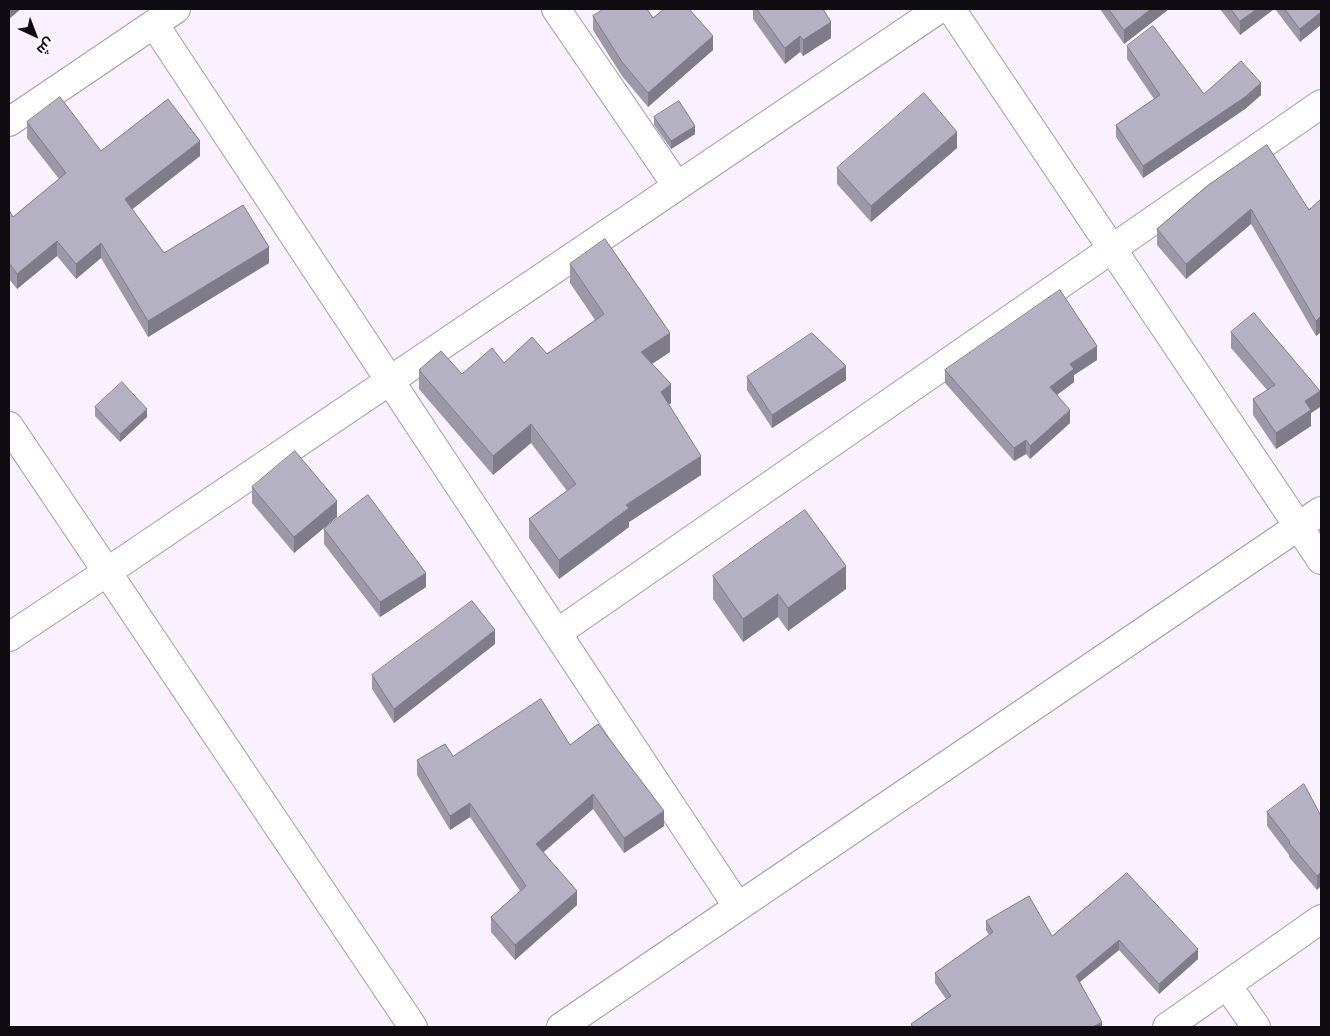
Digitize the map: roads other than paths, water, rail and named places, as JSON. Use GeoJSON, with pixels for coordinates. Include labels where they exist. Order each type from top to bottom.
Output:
{"type":"FeatureCollection","features":[{"type":"Feature","properties":{"kind":"street"},"geometry":{"type":"LineString","coordinates":[[556,9],[677,186]]}},
{"type":"Feature","properties":{"kind":"street"},"geometry":{"type":"LineString","coordinates":[[9,637],[939,9]]}},
{"type":"Feature","properties":{"kind":"street"},"geometry":{"type":"LineString","coordinates":[[951,9],[1321,560]]}},
{"type":"Feature","properties":{"kind":"street"},"geometry":{"type":"LineString","coordinates":[[9,122],[165,16],[390,381],[738,907]]}},
{"type":"Feature","properties":{"kind":"street"},"geometry":{"type":"LineString","coordinates":[[556,633],[1321,104]]}},
{"type":"Feature","properties":{"kind":"street"},"geometry":{"type":"LineString","coordinates":[[9,426],[413,1027]]}},
{"type":"Feature","properties":{"kind":"street"},"geometry":{"type":"LineString","coordinates":[[560,1027],[1321,511]]}},
{"type":"Feature","properties":{"kind":"street"},"geometry":{"type":"LineString","coordinates":[[1167,1027],[1321,918]]}},
{"type":"Feature","properties":{"kind":"street"},"geometry":{"type":"LineString","coordinates":[[1228,984],[1256,1027]]}}]}
